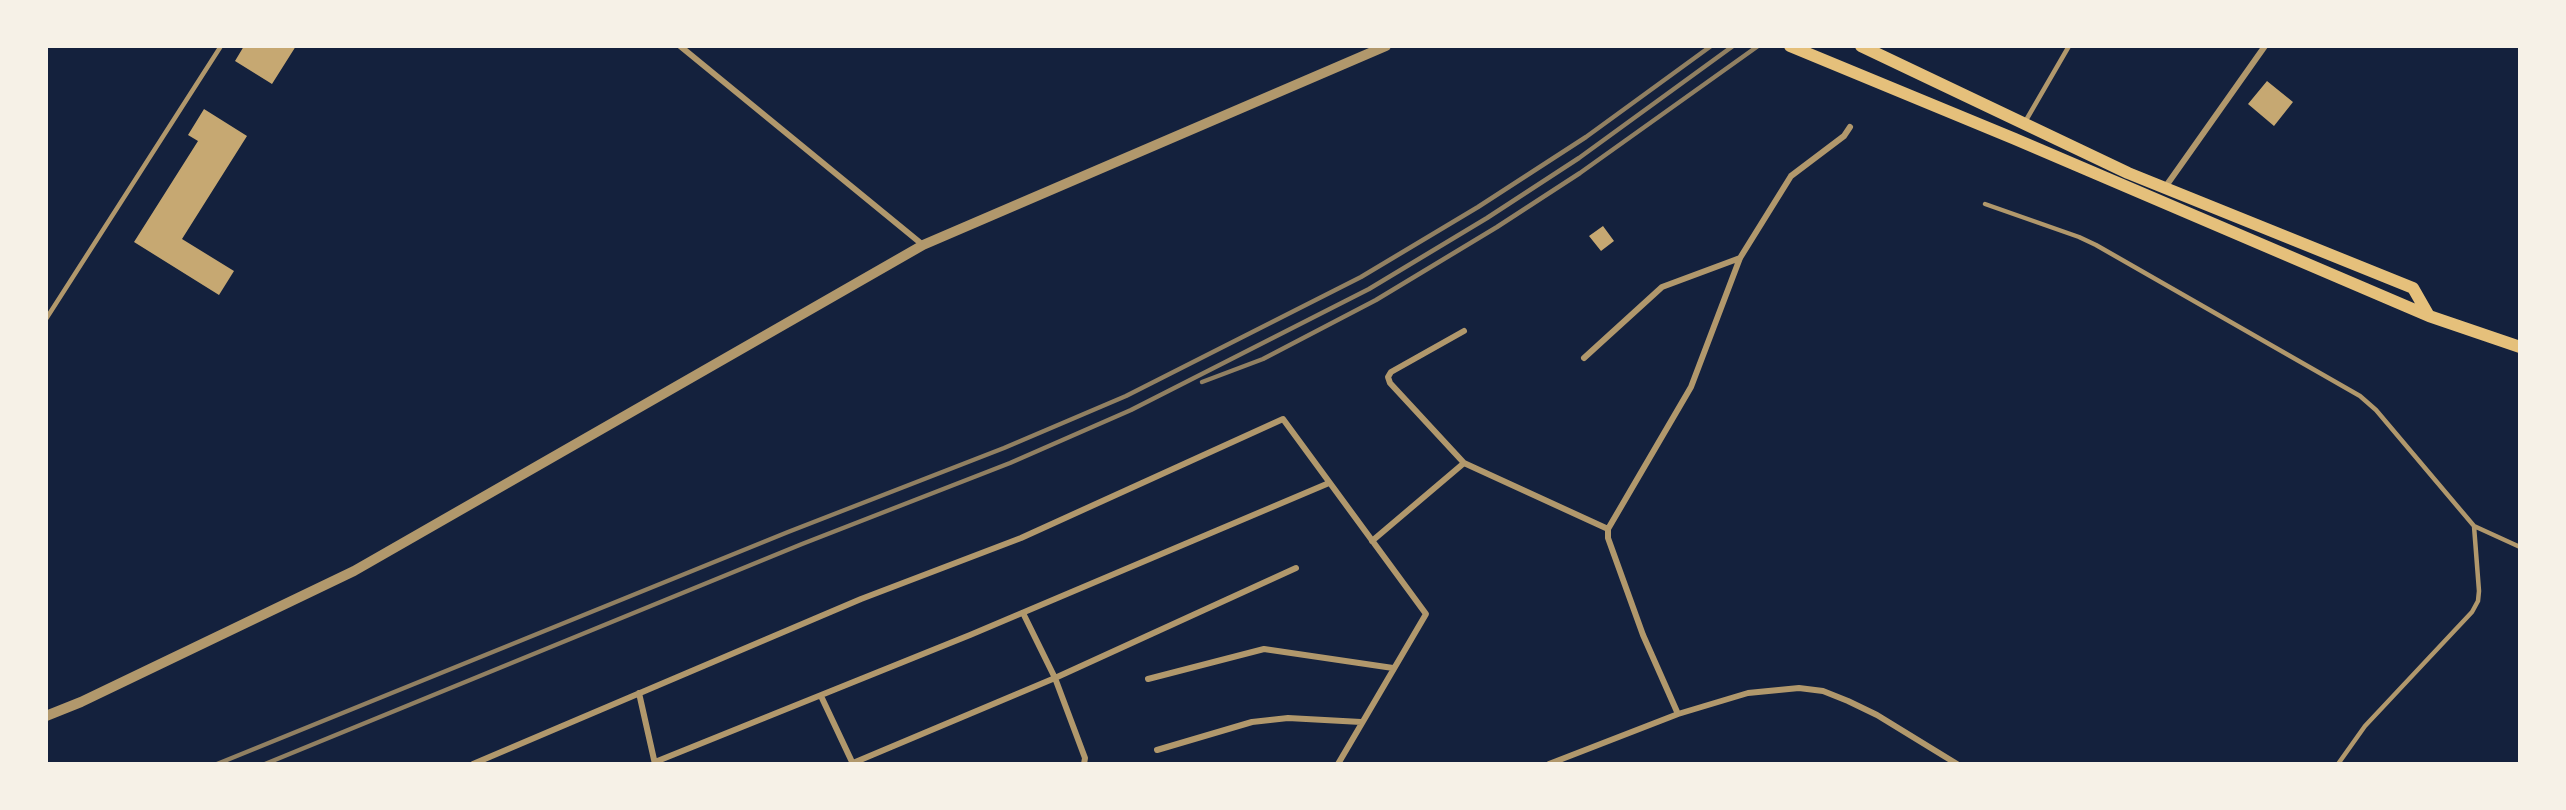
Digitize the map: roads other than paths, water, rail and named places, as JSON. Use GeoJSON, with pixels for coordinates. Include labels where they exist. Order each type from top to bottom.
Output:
{"type":"FeatureCollection","features":[{"type":"Feature","properties":{"kind":"main road"},"geometry":{"type":"LineString","coordinates":[[1790,46],[2015,139],[2429,316],[2520,347]]}},
{"type":"Feature","properties":{"kind":"main road"},"geometry":{"type":"LineString","coordinates":[[1861,46],[2128,173],[2166,186],[2413,288],[2429,316]]}},
{"type":"Feature","properties":{"kind":"street"},"geometry":{"type":"LineString","coordinates":[[680,46],[923,245]]}},
{"type":"Feature","properties":{"kind":"street"},"geometry":{"type":"LineString","coordinates":[[46,716],[81,702],[354,571],[923,245],[1386,46]]}},
{"type":"Feature","properties":{"kind":"street"},"geometry":{"type":"LineString","coordinates":[[2166,186],[2265,46]]}},
{"type":"Feature","properties":{"kind":"street"},"geometry":{"type":"LineString","coordinates":[[1678,714],[1643,635],[1608,538],[1608,529],[1691,387],[1740,258],[1791,176],[1844,136],[1850,127]]}},
{"type":"Feature","properties":{"kind":"street"},"geometry":{"type":"LineString","coordinates":[[1584,358],[1662,287],[1740,258]]}},
{"type":"Feature","properties":{"kind":"street"},"geometry":{"type":"LineString","coordinates":[[1464,331],[1391,372],[1388,377],[1390,383],[1464,463],[1608,529]]}},
{"type":"Feature","properties":{"kind":"street"},"geometry":{"type":"LineString","coordinates":[[473,764],[861,599],[1021,538],[1283,419],[1426,614],[1338,764]]}},
{"type":"Feature","properties":{"kind":"street"},"geometry":{"type":"LineString","coordinates":[[1372,541],[1464,463]]}},
{"type":"Feature","properties":{"kind":"street"},"geometry":{"type":"LineString","coordinates":[[639,693],[655,763],[1023,613],[1329,483]]}},
{"type":"Feature","properties":{"kind":"street"},"geometry":{"type":"LineString","coordinates":[[821,696],[853,763],[1055,678],[1296,568]]}},
{"type":"Feature","properties":{"kind":"street"},"geometry":{"type":"LineString","coordinates":[[1023,613],[1055,678],[1085,758],[1084,764]]}},
{"type":"Feature","properties":{"kind":"street"},"geometry":{"type":"LineString","coordinates":[[1148,679],[1264,649],[1393,668]]}},
{"type":"Feature","properties":{"kind":"street"},"geometry":{"type":"LineString","coordinates":[[1549,764],[1678,714],[1748,693],[1799,688],[1823,691],[1877,715],[1957,764]]}},
{"type":"Feature","properties":{"kind":"street"},"geometry":{"type":"LineString","coordinates":[[1156,750],[1252,722],[1288,718],[1361,722]]}},
{"type":"Feature","properties":{"kind":"lane"},"geometry":{"type":"LineString","coordinates":[[46,319],[221,46]]}},
{"type":"Feature","properties":{"kind":"lane"},"geometry":{"type":"LineString","coordinates":[[1362,46],[1372,53]]}},
{"type":"Feature","properties":{"kind":"lane"},"geometry":{"type":"LineString","coordinates":[[2024,123],[2069,46]]}},
{"type":"Feature","properties":{"kind":"lane"},"geometry":{"type":"LineString","coordinates":[[1985,204],[2096,245],[2360,396],[2376,410],[2474,526],[2520,547]]}},
{"type":"Feature","properties":{"kind":"lane"},"geometry":{"type":"LineString","coordinates":[[2338,764],[2365,726],[2472,612],[2478,601],[2479,591],[2474,526]]}},
{"type":"Feature","properties":{"kind":"railway"},"geometry":{"type":"LineString","coordinates":[[217,764],[788,532],[1004,448],[1126,396],[1361,277],[1478,207],[1586,137],[1711,46]]}},
{"type":"Feature","properties":{"kind":"railway"},"geometry":{"type":"LineString","coordinates":[[265,764],[802,544],[1010,463],[1131,410],[1369,289],[1487,218],[1579,158],[1733,46]]}},
{"type":"Feature","properties":{"kind":"railway"},"geometry":{"type":"LineString","coordinates":[[1202,382],[1263,359],[1376,300],[1497,227],[1580,173],[1758,46]]}}]}
